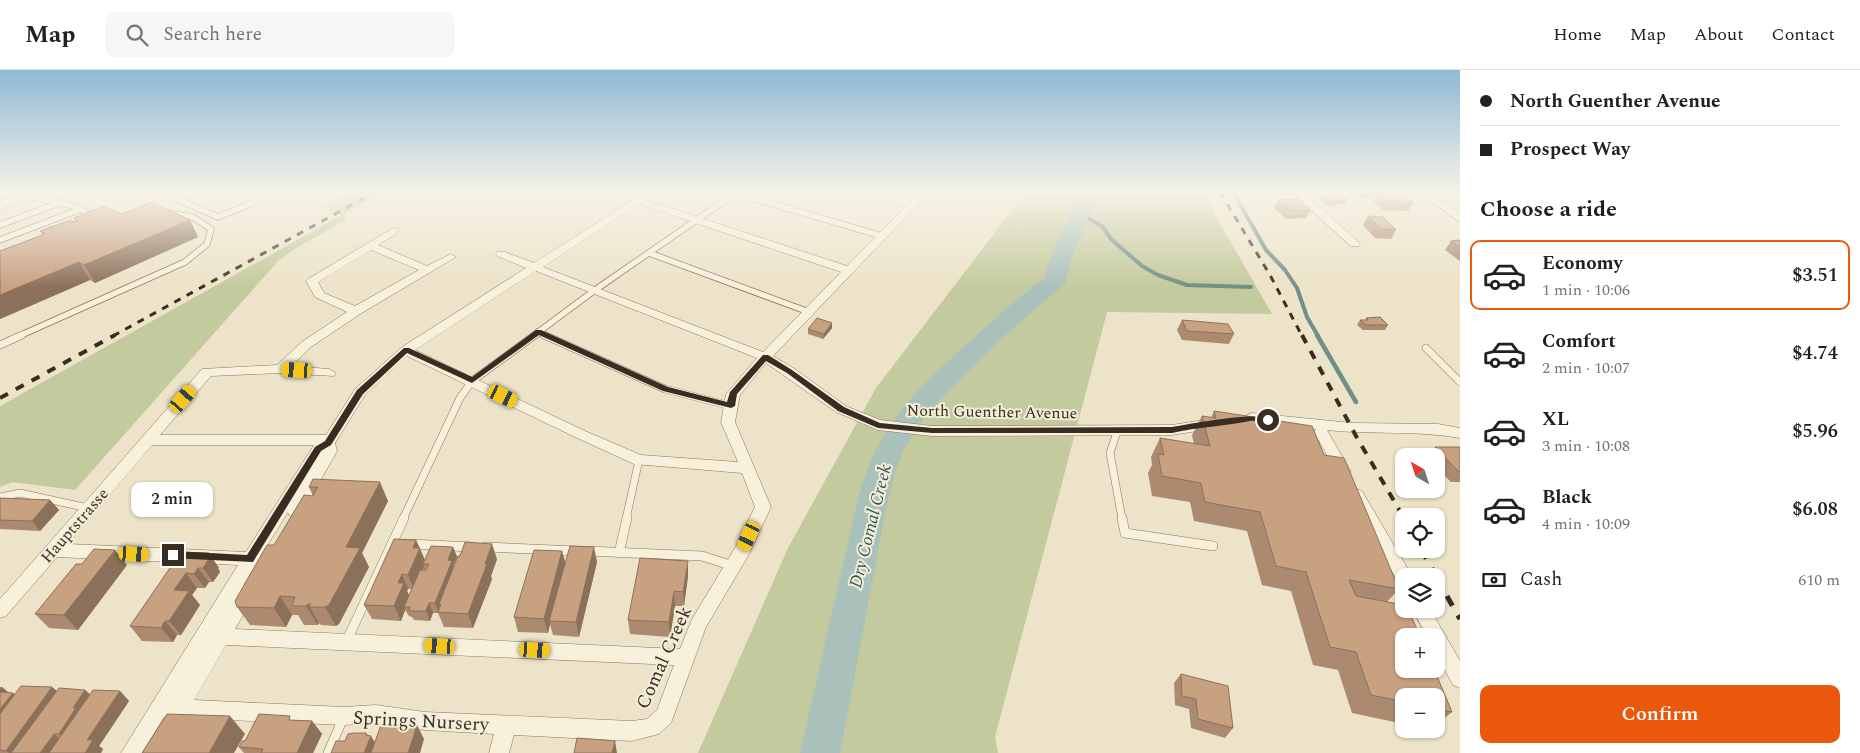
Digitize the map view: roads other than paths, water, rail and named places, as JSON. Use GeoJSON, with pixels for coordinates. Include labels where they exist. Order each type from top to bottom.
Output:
{"type":"FeatureCollection","features":[{"type":"Feature","properties":{"kind":"street"},"geometry":{"type":"LineString","coordinates":[[131,753],[203,636],[258,559],[330,451],[329,442],[360,392],[406,350],[602,224]]}},
{"type":"Feature","properties":{"kind":"street"},"geometry":{"type":"LineString","coordinates":[[710,224],[850,270]]}},
{"type":"Feature","properties":{"kind":"street"},"geometry":{"type":"LineString","coordinates":[[731,406],[733,394],[765,357],[894,224]]}},
{"type":"Feature","properties":{"kind":"street"},"geometry":{"type":"LineString","coordinates":[[1332,224],[1355,244]]}},
{"type":"Feature","properties":{"kind":"street"},"geometry":{"type":"LineString","coordinates":[[356,311],[319,294],[312,281],[393,231]]}},
{"type":"Feature","properties":{"kind":"street"},"geometry":{"type":"LineString","coordinates":[[370,246],[428,270]]}},
{"type":"Feature","properties":{"kind":"street","name":"North Guenther Avenue"},"geometry":{"type":"LineString","coordinates":[[501,254],[765,357],[790,372],[841,409],[878,425],[932,430],[1172,430],[1204,423],[1230,422]]}},
{"type":"Feature","properties":{"kind":"street"},"geometry":{"type":"LineString","coordinates":[[280,369],[307,344],[356,311],[452,257]]}},
{"type":"Feature","properties":{"kind":"street"},"geometry":{"type":"LineString","coordinates":[[406,350],[472,380],[580,434],[640,460],[748,468]]}},
{"type":"Feature","properties":{"kind":"street","name":"Hauptstrasse"},"geometry":{"type":"LineString","coordinates":[[0,610],[206,372],[280,369],[330,372]]}},
{"type":"Feature","properties":{"kind":"street","name":"Comal Creek"},"geometry":{"type":"LineString","coordinates":[[652,727],[661,720],[667,711],[698,624],[738,558],[763,507],[728,422],[731,406]]}},
{"type":"Feature","properties":{"kind":"street"},"geometry":{"type":"LineString","coordinates":[[1252,418],[1352,428],[1438,429],[1458,433],[1444,437],[1383,437],[1255,426],[1238,422],[1252,418]]}},
{"type":"Feature","properties":{"kind":"street"},"geometry":{"type":"LineString","coordinates":[[1321,432],[1399,568]]}},
{"type":"Feature","properties":{"kind":"street"},"geometry":{"type":"LineString","coordinates":[[148,440],[329,442]]}},
{"type":"Feature","properties":{"kind":"street"},"geometry":{"type":"LineString","coordinates":[[53,550],[258,559]]}},
{"type":"Feature","properties":{"kind":"street"},"geometry":{"type":"LineString","coordinates":[[166,729],[221,636],[258,559]]}},
{"type":"Feature","properties":{"kind":"street"},"geometry":{"type":"LineString","coordinates":[[1426,618],[1460,679]]}},
{"type":"Feature","properties":{"kind":"street"},"geometry":{"type":"LineString","coordinates":[[203,636],[686,657]]}},
{"type":"Feature","properties":{"kind":"street","name":"Springs Nursery"},"geometry":{"type":"LineString","coordinates":[[159,708],[344,716],[376,714],[425,721],[632,731],[652,727]]}},
{"type":"Feature","properties":{"kind":"street"},"geometry":{"type":"LineString","coordinates":[[499,753],[506,725]]}},
{"type":"Feature","properties":{"kind":"lane"},"geometry":{"type":"LineString","coordinates":[[0,240],[43,224]]}},
{"type":"Feature","properties":{"kind":"lane"},"geometry":{"type":"LineString","coordinates":[[0,345],[52,320],[185,262],[208,244],[211,229],[203,224]]}},
{"type":"Feature","properties":{"kind":"lane"},"geometry":{"type":"LineString","coordinates":[[346,642],[460,398],[472,380],[595,290],[692,224]]}},
{"type":"Feature","properties":{"kind":"lane"},"geometry":{"type":"LineString","coordinates":[[841,224],[882,236]]}},
{"type":"Feature","properties":{"kind":"lane"},"geometry":{"type":"LineString","coordinates":[[649,254],[809,312]]}},
{"type":"Feature","properties":{"kind":"lane"},"geometry":{"type":"LineString","coordinates":[[538,332],[665,389],[731,406]]}},
{"type":"Feature","properties":{"kind":"lane"},"geometry":{"type":"LineString","coordinates":[[1426,348],[1460,382]]}},
{"type":"Feature","properties":{"kind":"lane"},"geometry":{"type":"LineString","coordinates":[[1118,429],[1110,453],[1125,534],[1213,546]]}},
{"type":"Feature","properties":{"kind":"lane"},"geometry":{"type":"LineString","coordinates":[[618,552],[640,460]]}},
{"type":"Feature","properties":{"kind":"lane"},"geometry":{"type":"LineString","coordinates":[[0,497],[20,493],[89,508]]}},
{"type":"Feature","properties":{"kind":"lane"},"geometry":{"type":"LineString","coordinates":[[391,544],[738,558]]}},
{"type":"Feature","properties":{"kind":"lane"},"geometry":{"type":"LineString","coordinates":[[328,753],[344,716]]}},
{"type":"Feature","properties":{"kind":"waterway","name":"Dry Comal Creek"},"geometry":{"type":"LineString","coordinates":[[820,753],[872,503],[880,472],[889,449],[910,416],[930,393],[1013,315],[1055,282],[1058,266],[1076,224]]}},
{"type":"Feature","properties":{"kind":"waterway"},"geometry":{"type":"LineString","coordinates":[[1098,224],[1102,226],[1111,239],[1142,266],[1158,275],[1187,285],[1251,287]]}},
{"type":"Feature","properties":{"kind":"waterway"},"geometry":{"type":"LineString","coordinates":[[1251,224],[1266,250],[1285,270],[1297,288],[1307,317],[1318,336]]}},
{"type":"Feature","properties":{"kind":"waterway"},"geometry":{"type":"LineString","coordinates":[[1317,335],[1356,402]]}},
{"type":"Feature","properties":{"kind":"railway"},"geometry":{"type":"LineString","coordinates":[[113,336],[317,224]]}},
{"type":"Feature","properties":{"kind":"railway"},"geometry":{"type":"LineString","coordinates":[[1239,224],[1270,275],[1302,336]]}},
{"type":"Feature","properties":{"kind":"railway"},"geometry":{"type":"LineString","coordinates":[[0,398],[115,335]]}},
{"type":"Feature","properties":{"kind":"railway"},"geometry":{"type":"LineString","coordinates":[[1302,335],[1356,436],[1398,508]]}},
{"type":"Feature","properties":{"kind":"railway"},"geometry":{"type":"LineString","coordinates":[[1426,558],[1432,568]]}},
{"type":"Feature","properties":{"kind":"railway"},"geometry":{"type":"LineString","coordinates":[[1445,593],[1460,619]]}}]}
